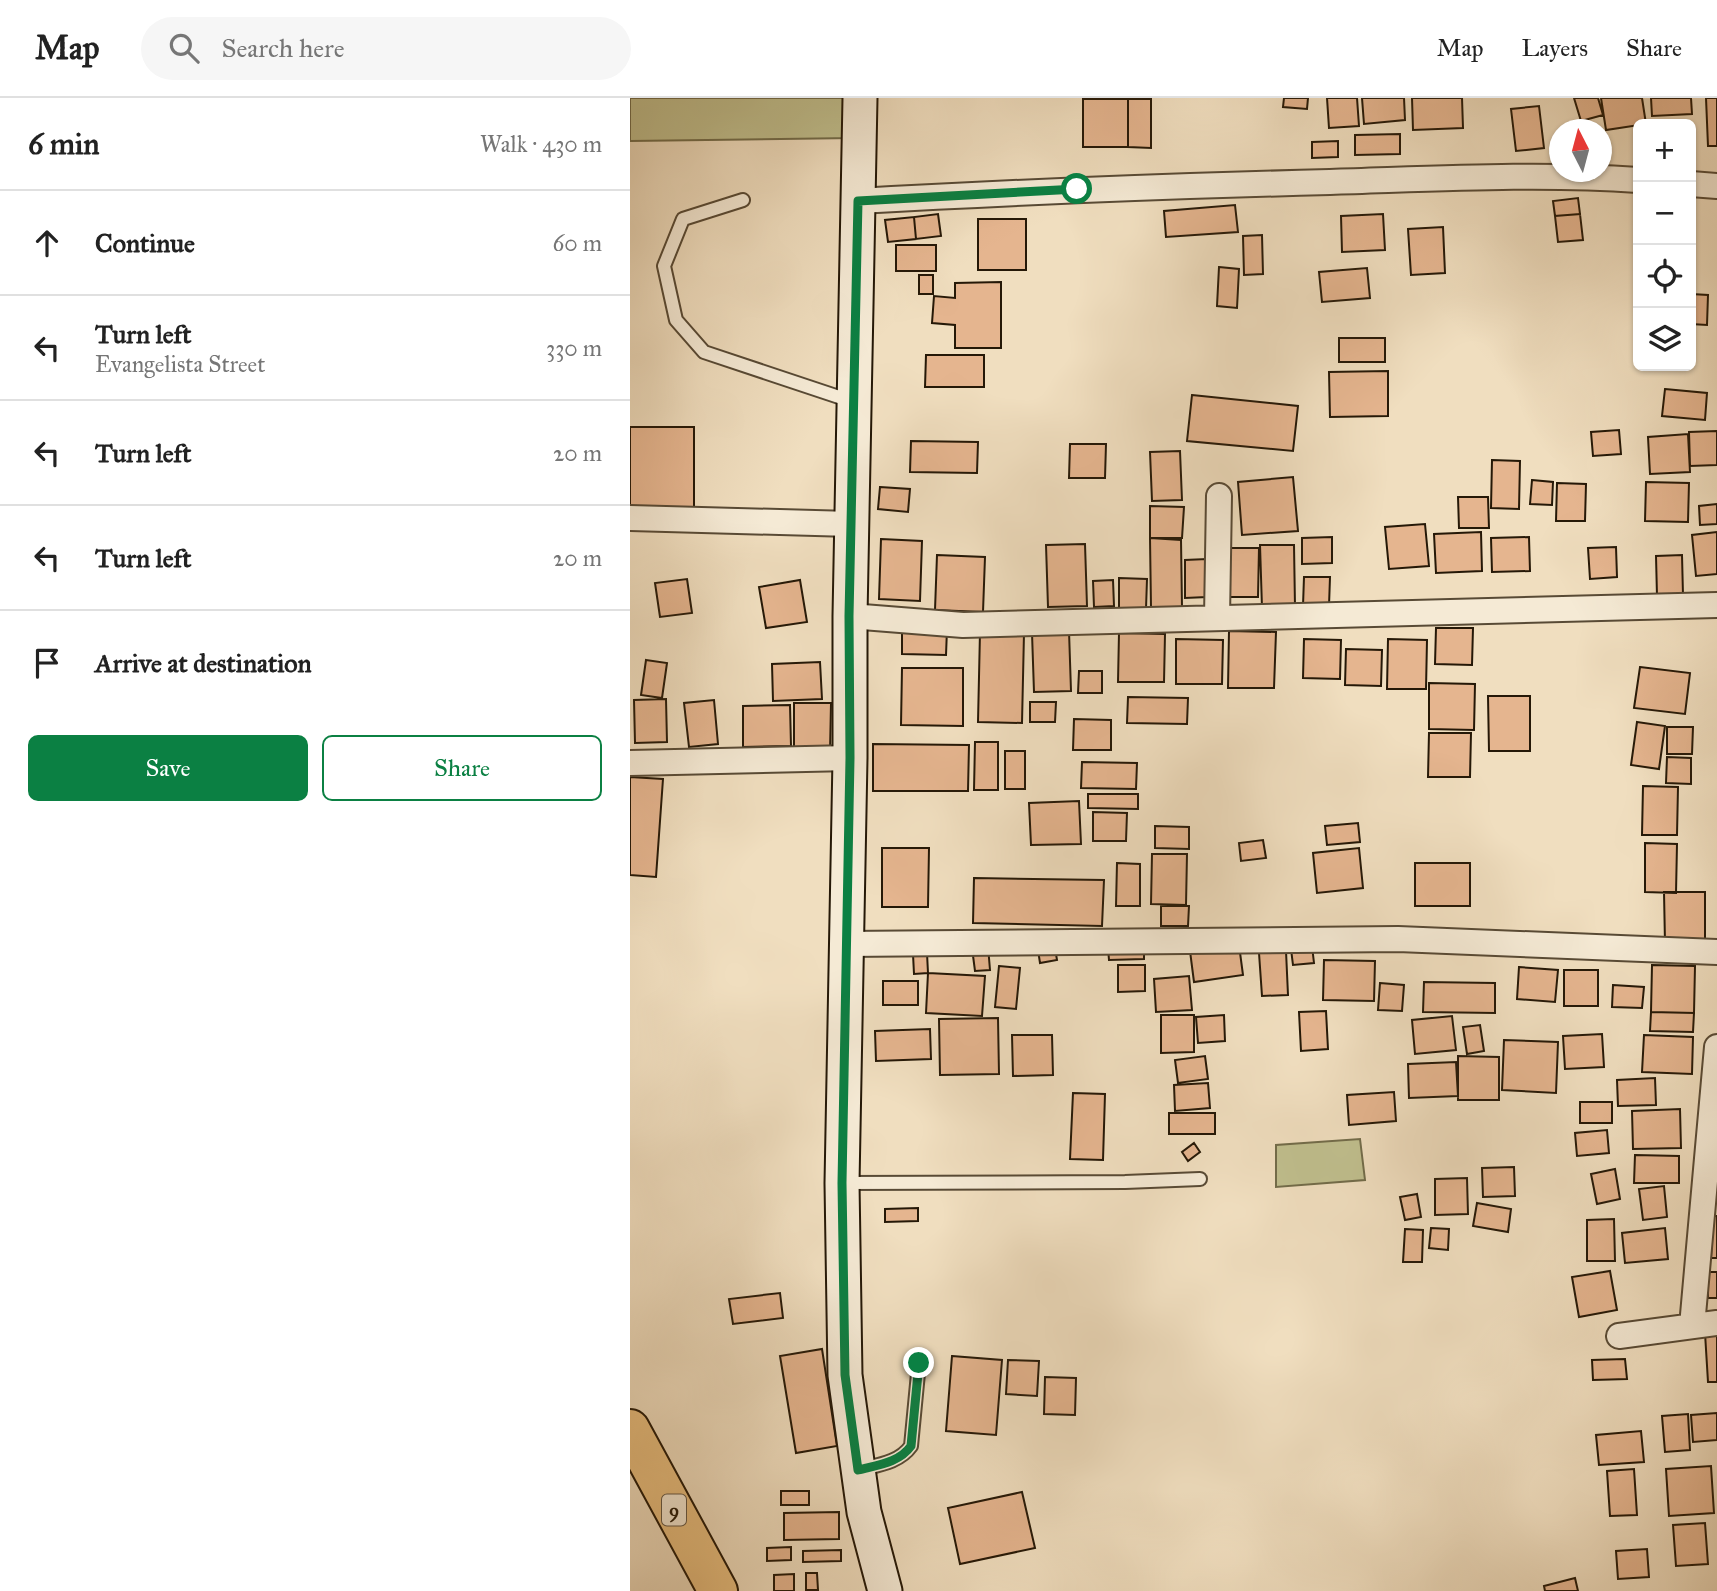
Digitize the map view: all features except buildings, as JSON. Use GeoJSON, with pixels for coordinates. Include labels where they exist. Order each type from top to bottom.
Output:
{"type":"FeatureCollection","features":[{"type":"Feature","properties":{"kind":"highway","name":"9"},"geometry":{"type":"LineString","coordinates":[[630,1429],[718,1591]]}},
{"type":"Feature","properties":{"kind":"street"},"geometry":{"type":"LineString","coordinates":[[860,98],[849,616],[850,758],[842,1183],[845,1375],[864,1512],[885,1591]]}},
{"type":"Feature","properties":{"kind":"street"},"geometry":{"type":"LineString","coordinates":[[858,201],[1077,189],[1424,179],[1593,177],[1633,180]]}},
{"type":"Feature","properties":{"kind":"street"},"geometry":{"type":"LineString","coordinates":[[1696,184],[1717,186]]}},
{"type":"Feature","properties":{"kind":"street"},"geometry":{"type":"LineString","coordinates":[[1217,618],[1219,496]]}},
{"type":"Feature","properties":{"kind":"street"},"geometry":{"type":"LineString","coordinates":[[630,518],[851,524]]}},
{"type":"Feature","properties":{"kind":"street"},"geometry":{"type":"LineString","coordinates":[[849,616],[963,625],[1717,605]]}},
{"type":"Feature","properties":{"kind":"street"},"geometry":{"type":"LineString","coordinates":[[630,763],[850,758]]}},
{"type":"Feature","properties":{"kind":"street"},"geometry":{"type":"LineString","coordinates":[[845,944],[1398,939],[1717,952]]}},
{"type":"Feature","properties":{"kind":"street"},"geometry":{"type":"LineString","coordinates":[[1619,1336],[1705,1325],[1717,1047]]}},
{"type":"Feature","properties":{"kind":"lane"},"geometry":{"type":"LineString","coordinates":[[743,200],[683,219],[664,266],[676,320],[704,352],[854,402]]}},
{"type":"Feature","properties":{"kind":"lane"},"geometry":{"type":"LineString","coordinates":[[842,1183],[1125,1182],[1199,1179]]}},
{"type":"Feature","properties":{"kind":"lane"},"geometry":{"type":"LineString","coordinates":[[858,1470],[890,1462],[905,1454],[911,1446],[919,1363]]}},
{"type":"Feature","properties":{"kind":"shaded area"},"geometry":{"type":"Polygon","coordinates":[[[630,98],[855,98],[854,138],[630,141],[630,98]]]}},
{"type":"Feature","properties":{"kind":"shaded area"},"geometry":{"type":"Polygon","coordinates":[[[1360,1139],[1365,1180],[1276,1187],[1276,1145],[1360,1139]]]}},
{"type":"Feature","properties":{"kind":"route"},"geometry":{"type":"LineString","coordinates":[[919,1363],[911,1446],[905,1454],[890,1462],[858,1470],[845,1375],[842,1183],[850,758],[849,616],[858,201],[1077,189]]}}]}
